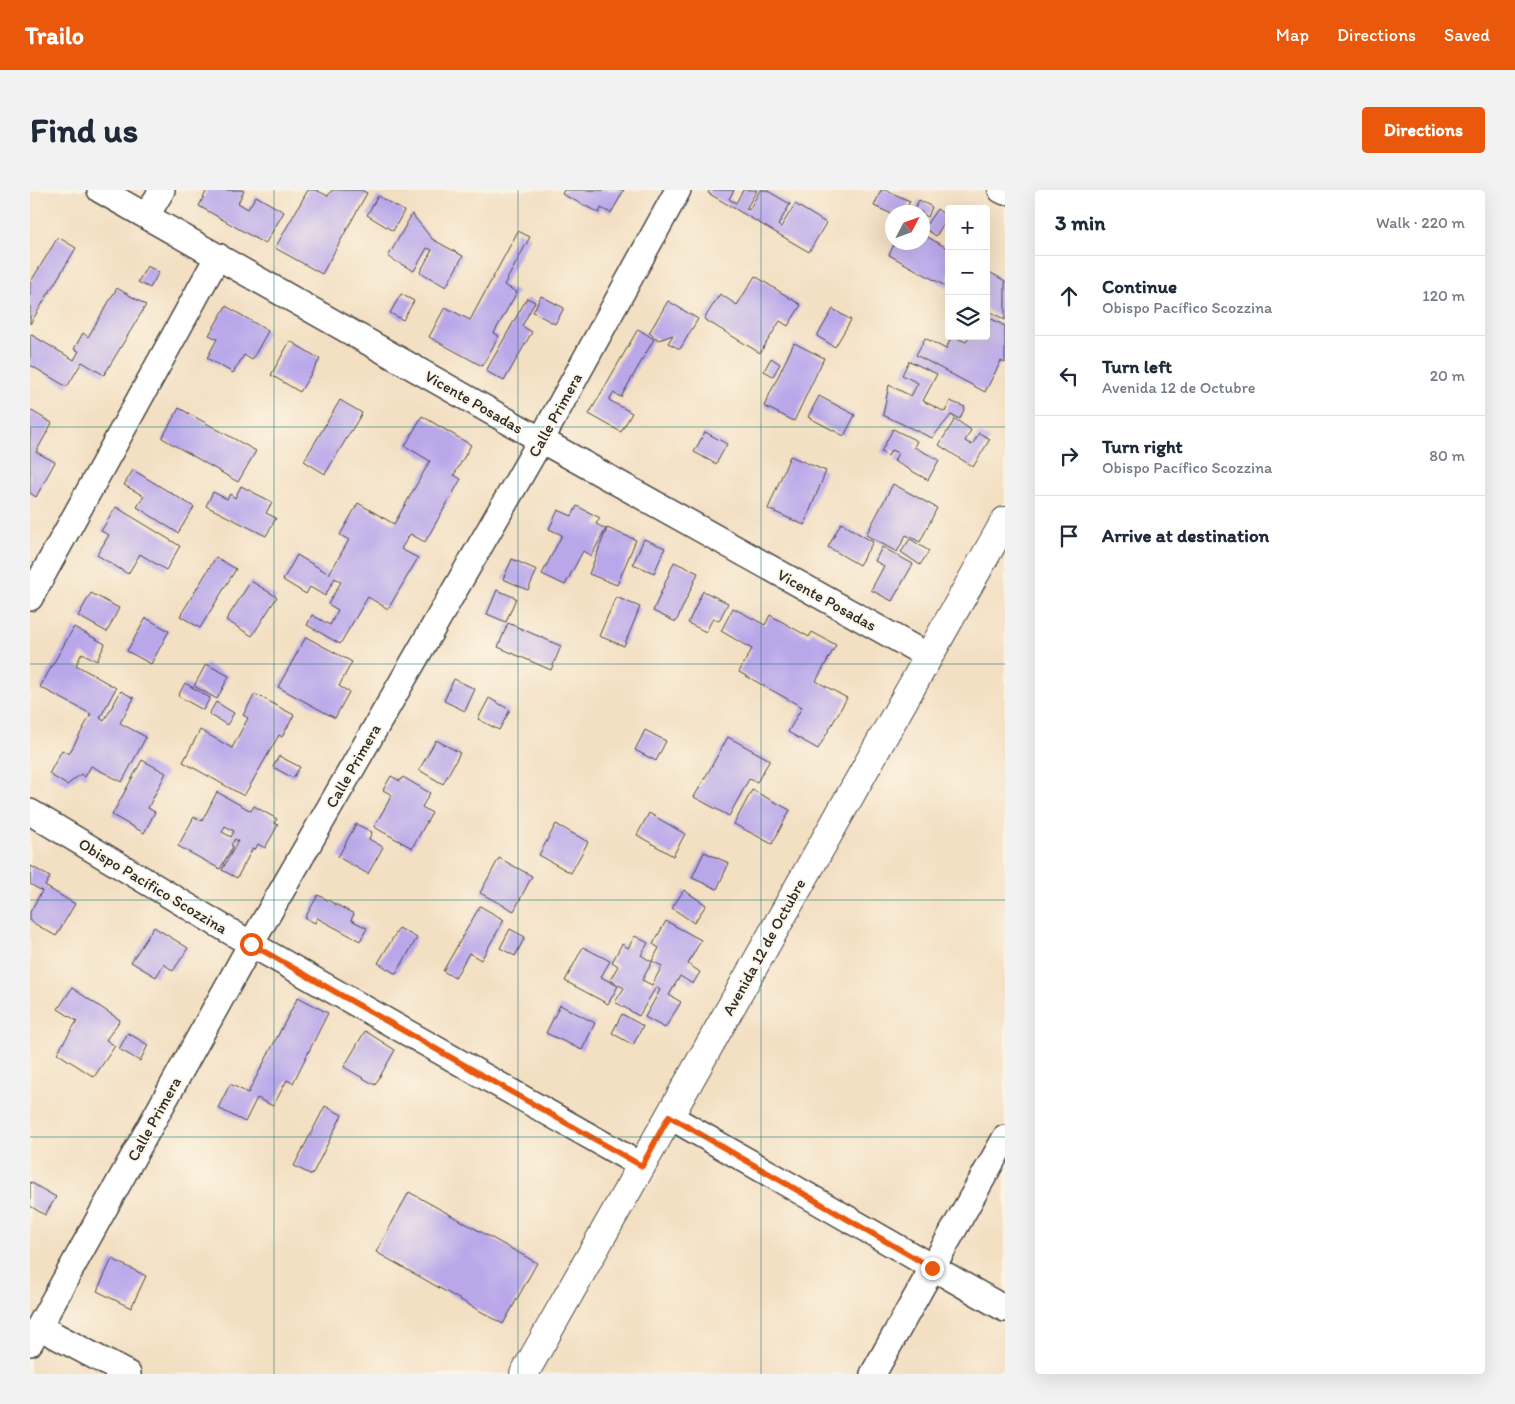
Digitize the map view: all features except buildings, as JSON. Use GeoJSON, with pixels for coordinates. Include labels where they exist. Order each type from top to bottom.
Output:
{"type":"FeatureCollection","features":[{"type":"Feature","properties":{"kind":"main road","name":"Avenida 12 de Octubre"},"geometry":{"type":"LineString","coordinates":[[524,1374],[1005,521]]}},
{"type":"Feature","properties":{"kind":"street","name":"Vicente Posadas"},"geometry":{"type":"LineString","coordinates":[[100,190],[541,440],[928,656]]}},
{"type":"Feature","properties":{"kind":"street"},"geometry":{"type":"LineString","coordinates":[[147,216],[162,190]]}},
{"type":"Feature","properties":{"kind":"street","name":"Calle Primera"},"geometry":{"type":"LineString","coordinates":[[35,1335],[251,944],[541,440],[678,190]]}},
{"type":"Feature","properties":{"kind":"street"},"geometry":{"type":"LineString","coordinates":[[1000,190],[1005,192]]}},
{"type":"Feature","properties":{"kind":"street"},"geometry":{"type":"LineString","coordinates":[[30,598],[218,256]]}},
{"type":"Feature","properties":{"kind":"street","name":"Obispo Pacífico Scozzina"},"geometry":{"type":"LineString","coordinates":[[30,812],[251,944],[642,1166]]}},
{"type":"Feature","properties":{"kind":"street"},"geometry":{"type":"LineString","coordinates":[[669,1116],[1005,1309]]}},
{"type":"Feature","properties":{"kind":"street"},"geometry":{"type":"LineString","coordinates":[[873,1374],[1005,1138]]}},
{"type":"Feature","properties":{"kind":"street"},"geometry":{"type":"LineString","coordinates":[[35,1335],[128,1374]]}},
{"type":"Feature","properties":{"kind":"route"},"geometry":{"type":"LineString","coordinates":[[251,944],[642,1166],[669,1116],[932,1268]]}}]}
